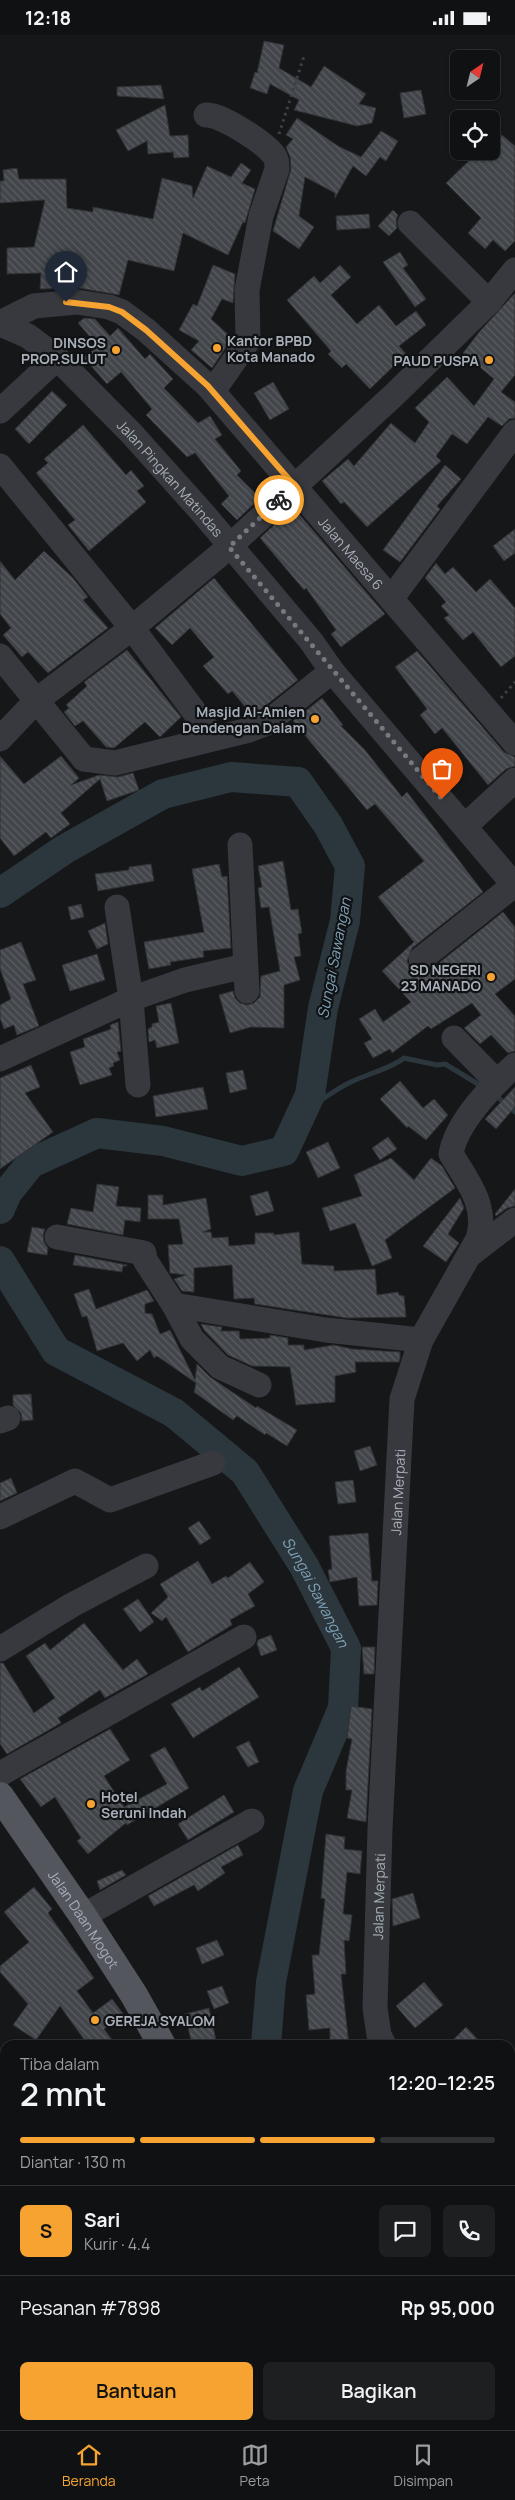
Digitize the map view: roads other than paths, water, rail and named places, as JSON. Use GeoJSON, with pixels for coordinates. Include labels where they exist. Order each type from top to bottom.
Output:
{"type":"FeatureCollection","features":[{"type":"Feature","properties":{"kind":"main road","name":"Jalan Daan Mogot"},"geometry":{"type":"LineString","coordinates":[[0,1796],[83,1916],[134,1995],[159,2040]]}},
{"type":"Feature","properties":{"kind":"street"},"geometry":{"type":"LineString","coordinates":[[206,115],[211,115],[229,123],[272,153],[277,162],[277,169],[262,215],[247,290],[248,341],[213,391]]}},
{"type":"Feature","properties":{"kind":"street"},"geometry":{"type":"LineString","coordinates":[[410,223],[489,302]]}},
{"type":"Feature","properties":{"kind":"street"},"geometry":{"type":"LineString","coordinates":[[0,739],[37,700],[132,629],[229,547],[395,393],[489,302],[515,270]]}},
{"type":"Feature","properties":{"kind":"street","name":"Jalan Maesa 6"},"geometry":{"type":"LineString","coordinates":[[0,323],[34,306],[77,302],[109,307],[122,312],[146,330],[213,391],[515,743]]}},
{"type":"Feature","properties":{"kind":"street","name":"Jalan Pingkan Matindas"},"geometry":{"type":"LineString","coordinates":[[0,323],[28,336],[57,358],[132,434],[201,511],[229,547],[311,641],[332,671],[515,885]]}},
{"type":"Feature","properties":{"kind":"street"},"geometry":{"type":"LineString","coordinates":[[0,411],[57,358]]}},
{"type":"Feature","properties":{"kind":"street"},"geometry":{"type":"LineString","coordinates":[[391,599],[515,432]]}},
{"type":"Feature","properties":{"kind":"street"},"geometry":{"type":"LineString","coordinates":[[0,467],[132,629],[214,738]]}},
{"type":"Feature","properties":{"kind":"street"},"geometry":{"type":"LineString","coordinates":[[0,656],[84,759],[101,763],[115,763],[148,757],[267,723],[332,671]]}},
{"type":"Feature","properties":{"kind":"street"},"geometry":{"type":"LineString","coordinates":[[465,826],[515,780]]}},
{"type":"Feature","properties":{"kind":"street"},"geometry":{"type":"LineString","coordinates":[[240,845],[245,966],[248,991]]}},
{"type":"Feature","properties":{"kind":"street"},"geometry":{"type":"LineString","coordinates":[[421,959],[515,885]]}},
{"type":"Feature","properties":{"kind":"street"},"geometry":{"type":"LineString","coordinates":[[117,907],[131,999],[138,1085]]}},
{"type":"Feature","properties":{"kind":"street"},"geometry":{"type":"LineString","coordinates":[[0,1059],[131,999],[185,980],[245,966]]}},
{"type":"Feature","properties":{"kind":"street"},"geometry":{"type":"LineString","coordinates":[[454,1038],[496,1085]]}},
{"type":"Feature","properties":{"kind":"street","name":"Jalan Merpati"},"geometry":{"type":"LineString","coordinates":[[382,2040],[375,2008],[380,1829],[402,1399],[421,1340],[478,1239],[481,1212],[474,1191],[451,1154],[453,1141],[496,1085]]}},
{"type":"Feature","properties":{"kind":"street"},"geometry":{"type":"LineString","coordinates":[[468,1257],[515,1220]]}},
{"type":"Feature","properties":{"kind":"street"},"geometry":{"type":"LineString","coordinates":[[57,1237],[144,1253],[145,1260],[174,1305],[192,1339],[220,1367],[259,1385]]}},
{"type":"Feature","properties":{"kind":"street"},"geometry":{"type":"LineString","coordinates":[[174,1305],[326,1330],[421,1340]]}},
{"type":"Feature","properties":{"kind":"street"},"geometry":{"type":"LineString","coordinates":[[0,1517],[75,1481],[110,1500],[213,1463]]}},
{"type":"Feature","properties":{"kind":"street"},"geometry":{"type":"LineString","coordinates":[[0,1649],[72,1605],[146,1566]]}},
{"type":"Feature","properties":{"kind":"street"},"geometry":{"type":"LineString","coordinates":[[0,1774],[244,1637]]}},
{"type":"Feature","properties":{"kind":"street"},"geometry":{"type":"LineString","coordinates":[[83,1916],[252,1821]]}},
{"type":"Feature","properties":{"kind":"waterway","name":"Sungai Sawangan"},"geometry":{"type":"LineString","coordinates":[[0,893],[65,849],[163,794],[231,777],[298,782],[328,825],[350,866],[345,921],[323,1008],[310,1095],[284,1151],[242,1161],[163,1141],[97,1133],[31,1163],[7,1193],[0,1209]]}},
{"type":"Feature","properties":{"kind":"waterway"},"geometry":{"type":"LineString","coordinates":[[301,1114],[345,1085],[393,1065],[404,1058],[437,1065],[445,1064],[483,1087]]}},
{"type":"Feature","properties":{"kind":"waterway"},"geometry":{"type":"LineString","coordinates":[[494,1094],[515,1112]]}},
{"type":"Feature","properties":{"kind":"waterway","name":"Sungai Sawangan"},"geometry":{"type":"LineString","coordinates":[[0,1261],[56,1351],[174,1413],[245,1472],[304,1566],[346,1648],[343,1708],[308,1791],[271,1982],[266,2040]]}},
{"type":"Feature","properties":{"kind":"place","name":"Kantor BPBD Kota Manado"},"geometry":{"type":"Point","coordinates":[217,348]}},
{"type":"Feature","properties":{"kind":"place","name":"DINSOS PROP.SULUT"},"geometry":{"type":"Point","coordinates":[116,350]}},
{"type":"Feature","properties":{"kind":"place","name":"PAUD PUSPA"},"geometry":{"type":"Point","coordinates":[489,360]}},
{"type":"Feature","properties":{"kind":"place","name":"Masjid Al-Amien Dendengan Dalam"},"geometry":{"type":"Point","coordinates":[315,719]}},
{"type":"Feature","properties":{"kind":"place","name":"SD NEGERI 23 MANADO"},"geometry":{"type":"Point","coordinates":[491,977]}},
{"type":"Feature","properties":{"kind":"place","name":"Hotel Seruni Indah"},"geometry":{"type":"Point","coordinates":[91,1804]}},
{"type":"Feature","properties":{"kind":"place","name":"GEREJA SYALOM"},"geometry":{"type":"Point","coordinates":[95,2020]}}]}
